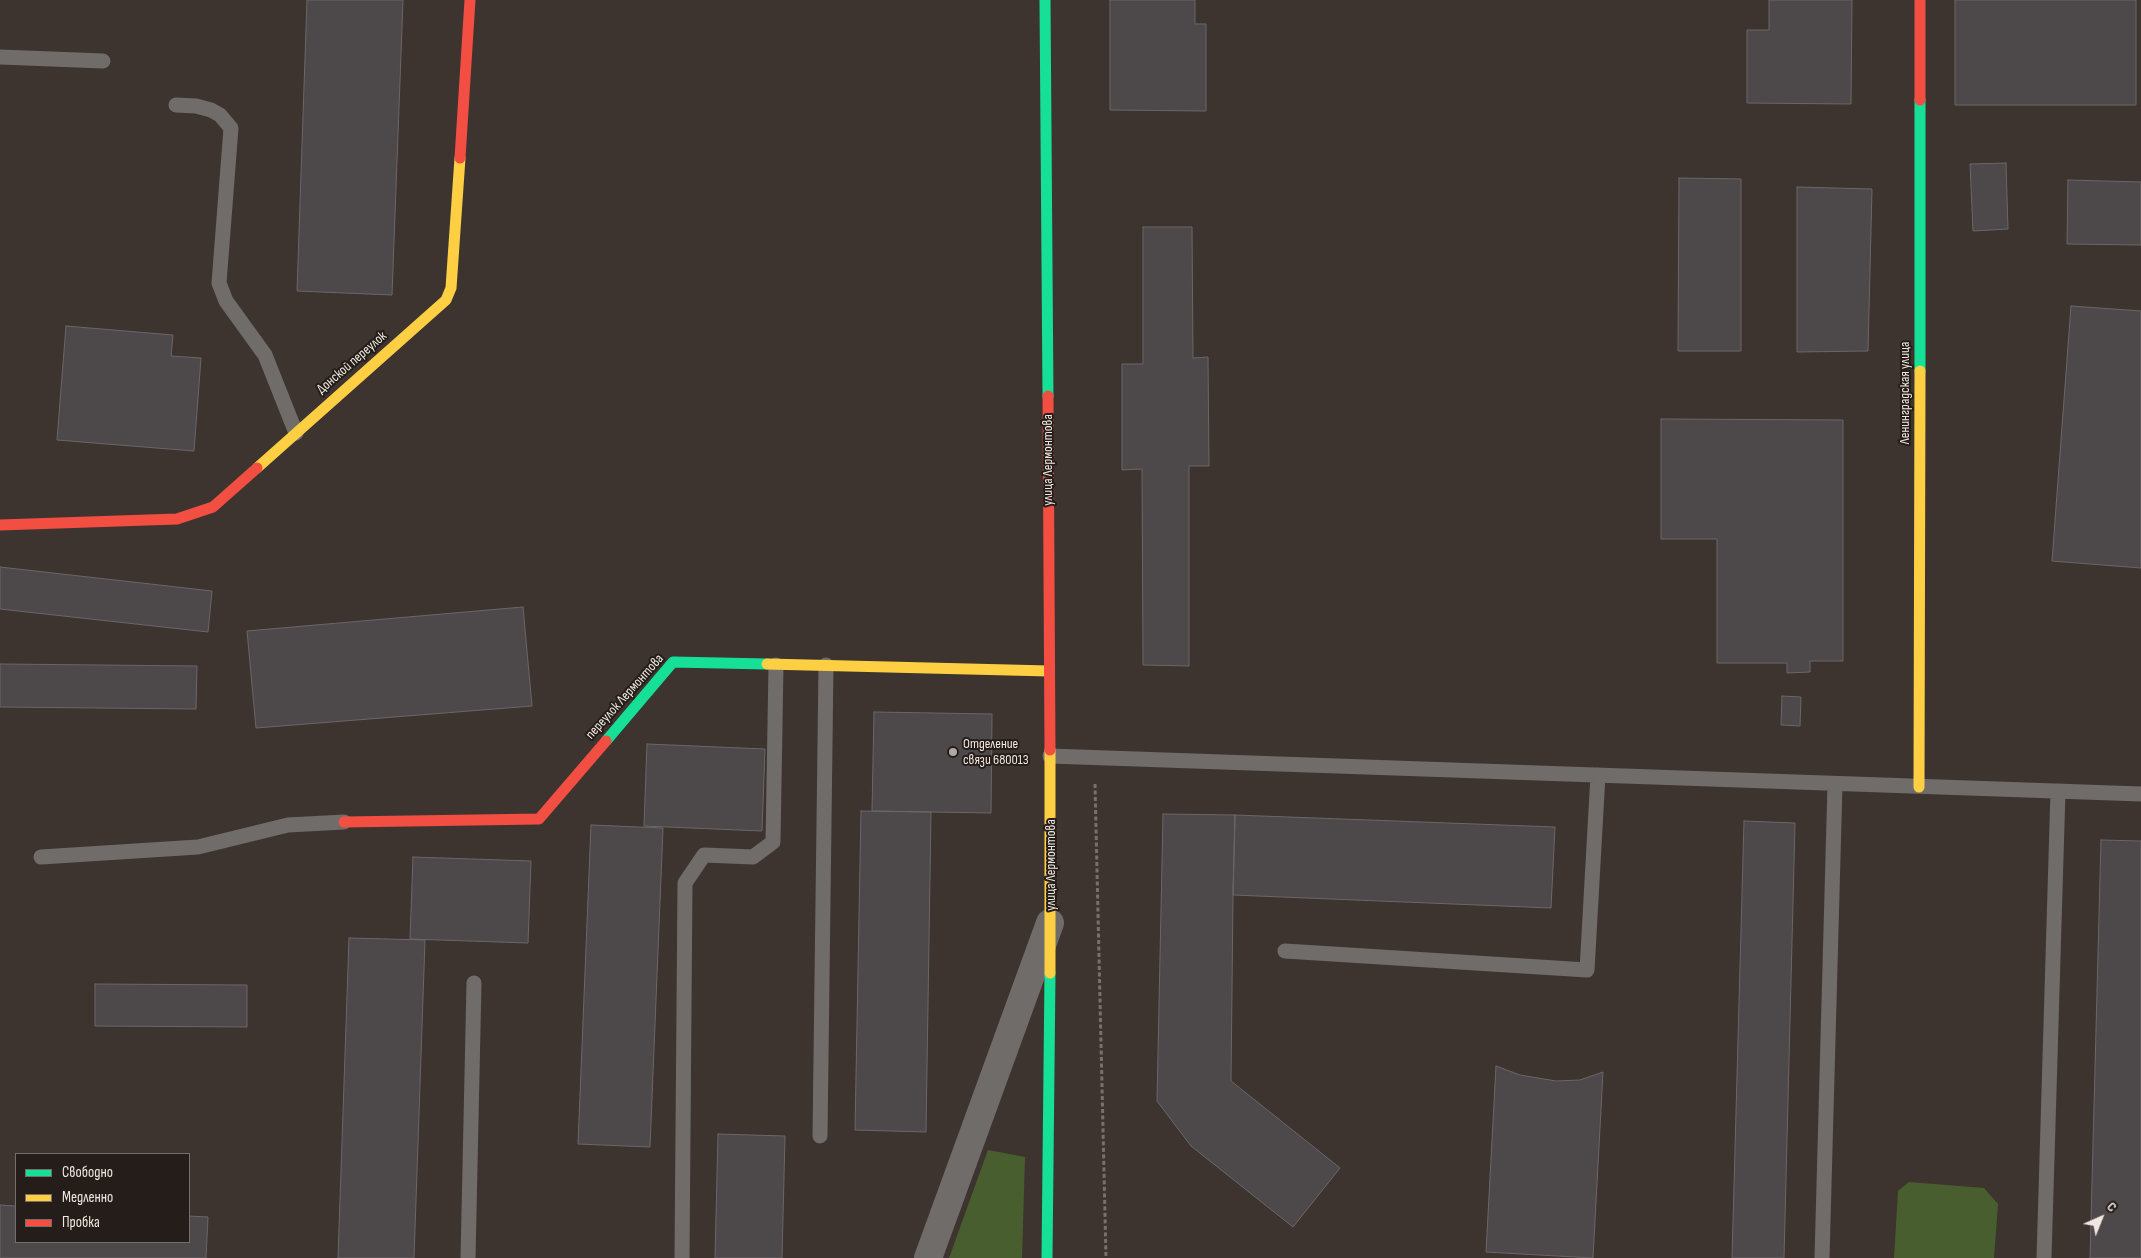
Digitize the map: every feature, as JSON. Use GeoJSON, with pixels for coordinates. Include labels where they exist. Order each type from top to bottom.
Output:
{"type":"FeatureCollection","features":[{"type":"Feature","properties":{"kind":"street","name":"Донской переулок"},"geometry":{"type":"LineString","coordinates":[[0,525],[177,519],[213,507],[442,304],[450,295],[470,0]]}},
{"type":"Feature","properties":{"kind":"street","name":"улица Лермонтова"},"geometry":{"type":"LineString","coordinates":[[1045,0],[1051,919],[1047,1258]]}},
{"type":"Feature","properties":{"kind":"street","name":"Ленинградская улица"},"geometry":{"type":"LineString","coordinates":[[1919,787],[1920,0]]}},
{"type":"Feature","properties":{"kind":"street","name":"переулок Лермонтова"},"geometry":{"type":"LineString","coordinates":[[344,822],[539,818],[673,662],[1050,670]]}},
{"type":"Feature","properties":{"kind":"street","name":"улица Лермонтова"},"geometry":{"type":"LineString","coordinates":[[928,1258],[1051,919]]}},
{"type":"Feature","properties":{"kind":"lane"},"geometry":{"type":"LineString","coordinates":[[0,56],[102,61]]}},
{"type":"Feature","properties":{"kind":"lane"},"geometry":{"type":"LineString","coordinates":[[176,106],[196,106],[211,110],[220,115],[230,128],[220,283],[226,301],[265,355],[296,433]]}},
{"type":"Feature","properties":{"kind":"lane"},"geometry":{"type":"LineString","coordinates":[[682,1258],[685,883],[704,855],[753,857],[773,842],[776,664]]}},
{"type":"Feature","properties":{"kind":"lane"},"geometry":{"type":"LineString","coordinates":[[820,1136],[826,666]]}},
{"type":"Feature","properties":{"kind":"lane"},"geometry":{"type":"LineString","coordinates":[[1050,756],[2141,794]]}},
{"type":"Feature","properties":{"kind":"lane"},"geometry":{"type":"LineString","coordinates":[[1285,951],[1587,970],[1598,775]]}},
{"type":"Feature","properties":{"kind":"lane"},"geometry":{"type":"LineString","coordinates":[[1822,1258],[1835,784]]}},
{"type":"Feature","properties":{"kind":"lane"},"geometry":{"type":"LineString","coordinates":[[2044,1258],[2058,791]]}},
{"type":"Feature","properties":{"kind":"lane"},"geometry":{"type":"LineString","coordinates":[[41,857],[198,847],[288,825],[344,822]]}},
{"type":"Feature","properties":{"kind":"lane"},"geometry":{"type":"LineString","coordinates":[[468,1258],[474,983]]}},
{"type":"Feature","properties":{"kind":"path"},"geometry":{"type":"LineString","coordinates":[[1095,758],[1106,1258]]}},
{"type":"Feature","properties":{"kind":"green space"},"geometry":{"type":"Polygon","coordinates":[[[988,1150],[1025,1157],[1022,1258],[949,1258],[988,1150]]]}},
{"type":"Feature","properties":{"kind":"green space"},"geometry":{"type":"Polygon","coordinates":[[[1909,1182],[1984,1188],[1998,1204],[1994,1258],[1894,1258],[1898,1191],[1909,1182]]]}},
{"type":"Feature","properties":{"kind":"building"},"geometry":{"type":"Polygon","coordinates":[[[307,0],[403,0],[392,295],[297,291],[307,0]]]}},
{"type":"Feature","properties":{"kind":"building"},"geometry":{"type":"Polygon","coordinates":[[[1110,0],[1195,0],[1195,24],[1206,24],[1206,111],[1110,110],[1110,0]]]}},
{"type":"Feature","properties":{"kind":"building"},"geometry":{"type":"Polygon","coordinates":[[[1769,0],[1852,0],[1851,104],[1747,103],[1747,30],[1769,30],[1769,0]]]}},
{"type":"Feature","properties":{"kind":"building"},"geometry":{"type":"Polygon","coordinates":[[[1955,0],[2136,0],[2136,105],[1955,105],[1955,0]]]}},
{"type":"Feature","properties":{"kind":"building"},"geometry":{"type":"Polygon","coordinates":[[[2006,163],[2008,229],[1973,231],[1970,164],[2006,163]]]}},
{"type":"Feature","properties":{"kind":"building"},"geometry":{"type":"Polygon","coordinates":[[[1679,178],[1741,179],[1741,351],[1678,351],[1679,178]]]}},
{"type":"Feature","properties":{"kind":"building"},"geometry":{"type":"Polygon","coordinates":[[[2068,180],[2141,182],[2141,245],[2067,244],[2068,180]]]}},
{"type":"Feature","properties":{"kind":"building"},"geometry":{"type":"Polygon","coordinates":[[[1797,187],[1872,189],[1868,351],[1797,352],[1797,187]]]}},
{"type":"Feature","properties":{"kind":"building"},"geometry":{"type":"Polygon","coordinates":[[[1143,227],[1192,227],[1193,358],[1208,357],[1209,466],[1189,466],[1189,666],[1143,665],[1142,469],[1122,470],[1122,364],[1143,364],[1143,227]]]}},
{"type":"Feature","properties":{"kind":"building"},"geometry":{"type":"Polygon","coordinates":[[[2071,306],[2141,311],[2141,568],[2052,561],[2071,306]]]}},
{"type":"Feature","properties":{"kind":"building"},"geometry":{"type":"Polygon","coordinates":[[[66,326],[173,335],[171,356],[201,358],[194,451],[57,440],[66,326]]]}},
{"type":"Feature","properties":{"kind":"building"},"geometry":{"type":"Polygon","coordinates":[[[1661,419],[1843,420],[1843,661],[1810,661],[1810,672],[1787,673],[1787,663],[1717,663],[1717,539],[1661,539],[1661,419]]]}},
{"type":"Feature","properties":{"kind":"building"},"geometry":{"type":"Polygon","coordinates":[[[0,567],[212,591],[208,632],[0,609],[0,567]]]}},
{"type":"Feature","properties":{"kind":"building"},"geometry":{"type":"Polygon","coordinates":[[[523,607],[532,706],[256,728],[247,631],[523,607]]]}},
{"type":"Feature","properties":{"kind":"building"},"geometry":{"type":"Polygon","coordinates":[[[0,664],[197,666],[196,709],[0,707],[0,664]]]}},
{"type":"Feature","properties":{"kind":"building"},"geometry":{"type":"Polygon","coordinates":[[[1782,696],[1801,697],[1800,726],[1781,725],[1782,696]]]}},
{"type":"Feature","properties":{"kind":"building"},"geometry":{"type":"Polygon","coordinates":[[[874,712],[992,714],[991,813],[872,811],[874,712]]]}},
{"type":"Feature","properties":{"kind":"building"},"geometry":{"type":"Polygon","coordinates":[[[647,744],[765,749],[762,831],[644,826],[647,744]]]}},
{"type":"Feature","properties":{"kind":"building"},"geometry":{"type":"Polygon","coordinates":[[[861,811],[931,812],[926,1132],[855,1130],[861,811]]]}},
{"type":"Feature","properties":{"kind":"building"},"geometry":{"type":"Polygon","coordinates":[[[1163,814],[1235,815],[1231,1081],[1340,1168],[1293,1227],[1191,1146],[1157,1101],[1163,814]]]}},
{"type":"Feature","properties":{"kind":"building"},"geometry":{"type":"Polygon","coordinates":[[[1235,815],[1555,827],[1551,908],[1233,895],[1235,815]]]}},
{"type":"Feature","properties":{"kind":"building"},"geometry":{"type":"Polygon","coordinates":[[[1744,821],[1795,823],[1784,1258],[1732,1258],[1744,821]]]}},
{"type":"Feature","properties":{"kind":"building"},"geometry":{"type":"Polygon","coordinates":[[[591,825],[663,828],[650,1147],[578,1144],[591,825]]]}},
{"type":"Feature","properties":{"kind":"building"},"geometry":{"type":"Polygon","coordinates":[[[2101,840],[2141,841],[2141,1258],[2090,1258],[2101,840]]]}},
{"type":"Feature","properties":{"kind":"building"},"geometry":{"type":"Polygon","coordinates":[[[413,857],[531,861],[528,943],[410,939],[413,857]]]}},
{"type":"Feature","properties":{"kind":"building"},"geometry":{"type":"Polygon","coordinates":[[[349,938],[425,940],[414,1258],[338,1258],[349,938]]]}},
{"type":"Feature","properties":{"kind":"building"},"geometry":{"type":"Polygon","coordinates":[[[95,984],[247,985],[247,1027],[95,1026],[95,984]]]}},
{"type":"Feature","properties":{"kind":"building"},"geometry":{"type":"Polygon","coordinates":[[[1496,1066],[1520,1075],[1556,1081],[1580,1080],[1603,1072],[1593,1258],[1486,1252],[1496,1066]]]}},
{"type":"Feature","properties":{"kind":"building"},"geometry":{"type":"Polygon","coordinates":[[[718,1134],[785,1136],[782,1258],[715,1258],[718,1134]]]}},
{"type":"Feature","properties":{"kind":"building"},"geometry":{"type":"Polygon","coordinates":[[[0,1205],[15,1206],[15,1243],[190,1243],[190,1216],[208,1217],[206,1258],[0,1258],[0,1205]]]}},
{"type":"Feature","properties":{"kind":"traffic: fast"},"geometry":{"type":"LineString","coordinates":[[1045,0],[1048,396]]}},
{"type":"Feature","properties":{"kind":"traffic: fast"},"geometry":{"type":"LineString","coordinates":[[1920,100],[1920,371]]}},
{"type":"Feature","properties":{"kind":"traffic: fast"},"geometry":{"type":"LineString","coordinates":[[606,741],[673,662],[767,664]]}},
{"type":"Feature","properties":{"kind":"traffic: fast"},"geometry":{"type":"LineString","coordinates":[[1047,1258],[1050,973]]}},
{"type":"Feature","properties":{"kind":"traffic: slow"},"geometry":{"type":"LineString","coordinates":[[257,468],[446,300],[451,288],[460,158]]}},
{"type":"Feature","properties":{"kind":"traffic: slow"},"geometry":{"type":"LineString","coordinates":[[1919,787],[1920,371]]}},
{"type":"Feature","properties":{"kind":"traffic: slow"},"geometry":{"type":"LineString","coordinates":[[767,664],[1049,671]]}},
{"type":"Feature","properties":{"kind":"traffic: slow"},"geometry":{"type":"LineString","coordinates":[[1050,750],[1050,973]]}},
{"type":"Feature","properties":{"kind":"traffic: jam"},"geometry":{"type":"LineString","coordinates":[[460,158],[470,0]]}},
{"type":"Feature","properties":{"kind":"traffic: jam"},"geometry":{"type":"LineString","coordinates":[[1920,0],[1920,100]]}},
{"type":"Feature","properties":{"kind":"traffic: jam"},"geometry":{"type":"LineString","coordinates":[[1048,396],[1050,750]]}},
{"type":"Feature","properties":{"kind":"traffic: jam"},"geometry":{"type":"LineString","coordinates":[[0,525],[177,519],[213,507],[257,468]]}},
{"type":"Feature","properties":{"kind":"traffic: jam"},"geometry":{"type":"LineString","coordinates":[[344,822],[539,819],[606,741]]}},
{"type":"Feature","properties":{"kind":"place","name":"Отделение связи 680013"},"geometry":{"type":"Point","coordinates":[953,752]}}]}
